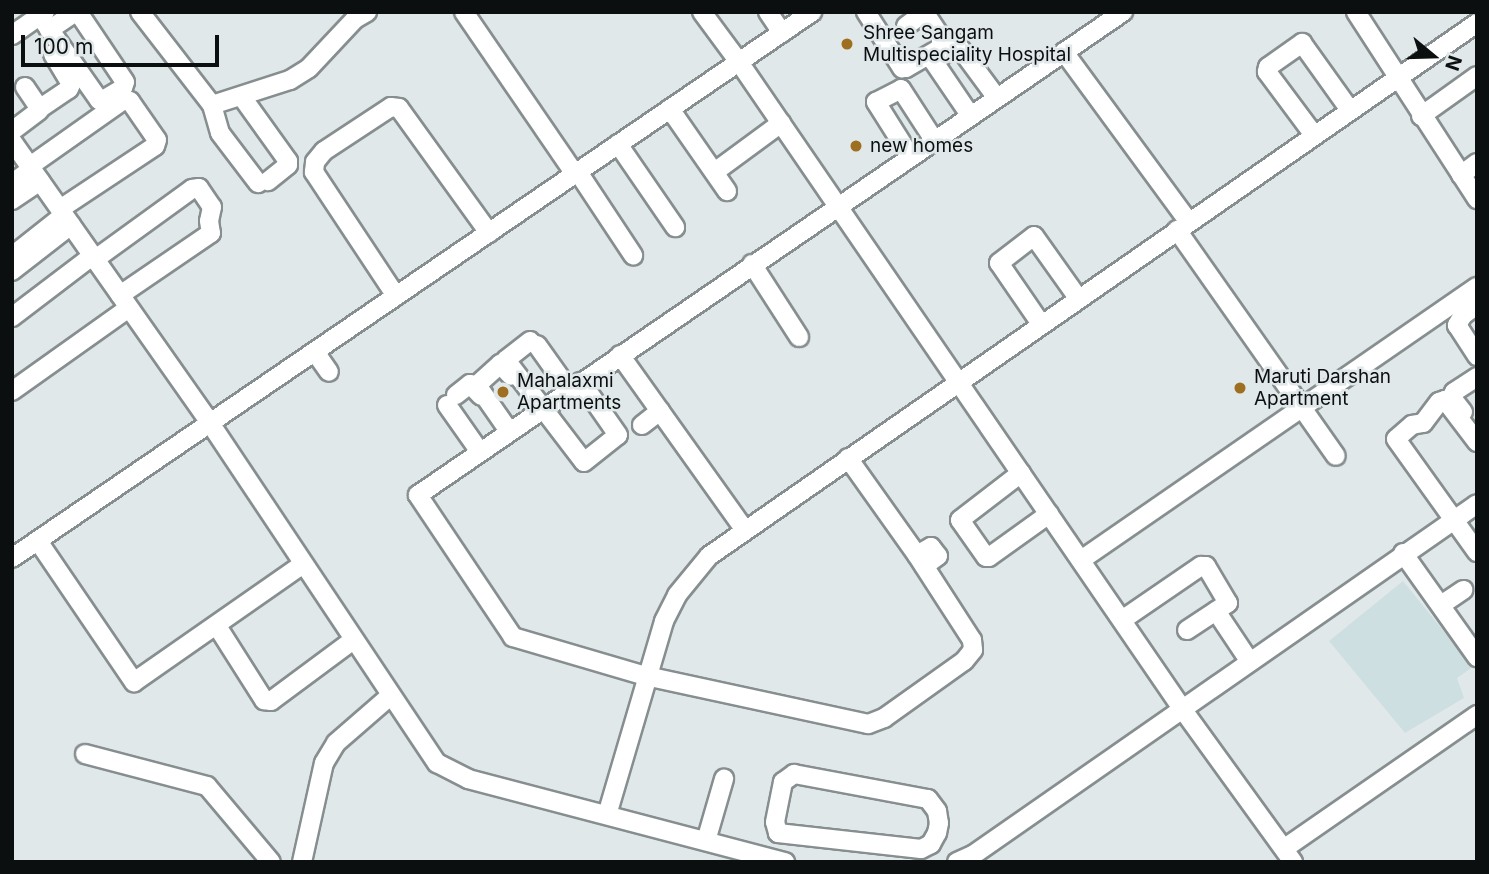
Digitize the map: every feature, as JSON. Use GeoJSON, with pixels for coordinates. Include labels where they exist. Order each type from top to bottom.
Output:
{"type":"FeatureCollection","features":[{"type":"Feature","properties":{"kind":"street"},"geometry":{"type":"LineString","coordinates":[[12,35],[42,20],[77,12],[125,82],[124,88],[99,100],[42,20]]}},
{"type":"Feature","properties":{"kind":"street"},"geometry":{"type":"LineString","coordinates":[[140,12],[212,105],[220,133],[263,182],[288,165],[288,161],[242,97]]}},
{"type":"Feature","properties":{"kind":"street"},"geometry":{"type":"LineString","coordinates":[[212,105],[242,97],[299,74],[344,20],[367,12]]}},
{"type":"Feature","properties":{"kind":"street"},"geometry":{"type":"LineString","coordinates":[[464,12],[634,255]]}},
{"type":"Feature","properties":{"kind":"street"},"geometry":{"type":"LineString","coordinates":[[702,12],[1183,710],[1289,855],[1477,715]]}},
{"type":"Feature","properties":{"kind":"street"},"geometry":{"type":"LineString","coordinates":[[768,12],[786,24]]}},
{"type":"Feature","properties":{"kind":"street"},"geometry":{"type":"LineString","coordinates":[[12,558],[739,62],[786,24],[812,12]]}},
{"type":"Feature","properties":{"kind":"street"},"geometry":{"type":"LineString","coordinates":[[866,12],[902,68],[940,48],[941,43],[941,37],[924,13],[906,26]]}},
{"type":"Feature","properties":{"kind":"street"},"geometry":{"type":"LineString","coordinates":[[848,458],[921,561],[972,640],[973,650],[964,661],[884,718],[869,724],[855,724],[646,676],[522,640],[506,629],[418,495],[837,205],[1123,12]]}},
{"type":"Feature","properties":{"kind":"street"},"geometry":{"type":"LineString","coordinates":[[1356,12],[1421,116],[1469,170],[1477,199]]}},
{"type":"Feature","properties":{"kind":"street"},"geometry":{"type":"LineString","coordinates":[[25,87],[42,107],[69,89],[71,84],[42,20]]}},
{"type":"Feature","properties":{"kind":"street"},"geometry":{"type":"LineString","coordinates":[[607,815],[664,621],[677,595],[709,556],[744,529],[1477,23]]}},
{"type":"Feature","properties":{"kind":"street"},"geometry":{"type":"LineString","coordinates":[[1314,135],[1267,72],[1269,67],[1302,43],[1350,110]]}},
{"type":"Feature","properties":{"kind":"street"},"geometry":{"type":"LineString","coordinates":[[968,117],[934,59],[957,44],[960,45],[997,97]]}},
{"type":"Feature","properties":{"kind":"street"},"geometry":{"type":"LineString","coordinates":[[1064,52],[1336,456]]}},
{"type":"Feature","properties":{"kind":"street"},"geometry":{"type":"LineString","coordinates":[[932,66],[968,117]]}},
{"type":"Feature","properties":{"kind":"street"},"geometry":{"type":"LineString","coordinates":[[1421,116],[1477,76]]}},
{"type":"Feature","properties":{"kind":"street"},"geometry":{"type":"LineString","coordinates":[[910,156],[876,102],[901,89],[934,140]]}},
{"type":"Feature","properties":{"kind":"street"},"geometry":{"type":"LineString","coordinates":[[12,183],[34,172],[122,101],[130,101],[157,140],[155,146],[12,256]]}},
{"type":"Feature","properties":{"kind":"street"},"geometry":{"type":"LineString","coordinates":[[396,296],[314,172],[315,162],[324,151],[391,107],[399,108],[489,233]]}},
{"type":"Feature","properties":{"kind":"street"},"geometry":{"type":"LineString","coordinates":[[673,107],[720,168],[730,189],[673,107]]}},
{"type":"Feature","properties":{"kind":"street"},"geometry":{"type":"LineString","coordinates":[[12,131],[39,111]]}},
{"type":"Feature","properties":{"kind":"street"},"geometry":{"type":"LineString","coordinates":[[720,168],[781,123]]}},
{"type":"Feature","properties":{"kind":"street"},"geometry":{"type":"LineString","coordinates":[[12,141],[210,423],[425,749],[437,763],[452,772],[785,862]]}},
{"type":"Feature","properties":{"kind":"street"},"geometry":{"type":"LineString","coordinates":[[620,143],[676,224]]}},
{"type":"Feature","properties":{"kind":"street"},"geometry":{"type":"LineString","coordinates":[[12,201],[34,172]]}},
{"type":"Feature","properties":{"kind":"street"},"geometry":{"type":"LineString","coordinates":[[12,317],[192,189],[199,188],[212,207],[209,221],[211,233],[12,391]]}},
{"type":"Feature","properties":{"kind":"street"},"geometry":{"type":"LineString","coordinates":[[12,271],[65,216]]}},
{"type":"Feature","properties":{"kind":"street"},"geometry":{"type":"LineString","coordinates":[[1041,324],[999,264],[1034,236],[1078,298]]}},
{"type":"Feature","properties":{"kind":"street"},"geometry":{"type":"LineString","coordinates":[[752,264],[799,337]]}},
{"type":"Feature","properties":{"kind":"street"},"geometry":{"type":"LineString","coordinates":[[1081,561],[1477,287]]}},
{"type":"Feature","properties":{"kind":"street"},"geometry":{"type":"LineString","coordinates":[[1477,305],[1463,315],[1457,325],[1477,356]]}},
{"type":"Feature","properties":{"kind":"street"},"geometry":{"type":"LineString","coordinates":[[540,410],[506,360],[533,343],[579,384],[623,435]]}},
{"type":"Feature","properties":{"kind":"street"},"geometry":{"type":"LineString","coordinates":[[315,352],[329,372]]}},
{"type":"Feature","properties":{"kind":"street"},"geometry":{"type":"LineString","coordinates":[[620,355],[744,529]]}},
{"type":"Feature","properties":{"kind":"street"},"geometry":{"type":"LineString","coordinates":[[508,432],[477,385],[500,364],[584,462],[618,435],[579,384]]}},
{"type":"Feature","properties":{"kind":"street"},"geometry":{"type":"LineString","coordinates":[[1475,425],[1452,398],[1454,392],[1477,377]]}},
{"type":"Feature","properties":{"kind":"street"},"geometry":{"type":"LineString","coordinates":[[480,452],[451,400],[470,384],[474,385],[508,432]]}},
{"type":"Feature","properties":{"kind":"street"},"geometry":{"type":"LineString","coordinates":[[1477,442],[1445,400],[1439,402],[1423,423],[1412,425],[1396,439],[1477,552]]}},
{"type":"Feature","properties":{"kind":"street"},"geometry":{"type":"LineString","coordinates":[[642,425],[660,411]]}},
{"type":"Feature","properties":{"kind":"street"},"geometry":{"type":"LineString","coordinates":[[1021,474],[961,517],[986,557],[1049,514]]}},
{"type":"Feature","properties":{"kind":"street"},"geometry":{"type":"LineString","coordinates":[[957,862],[973,855],[1477,504]]}},
{"type":"Feature","properties":{"kind":"street"},"geometry":{"type":"LineString","coordinates":[[38,541],[134,682],[303,564]]}},
{"type":"Feature","properties":{"kind":"street"},"geometry":{"type":"LineString","coordinates":[[1403,553],[1477,657]]}},
{"type":"Feature","properties":{"kind":"street"},"geometry":{"type":"LineString","coordinates":[[1122,620],[1201,566],[1206,566],[1229,599],[1228,603],[1187,630]]}},
{"type":"Feature","properties":{"kind":"street"},"geometry":{"type":"LineString","coordinates":[[1441,605],[1463,590]]}},
{"type":"Feature","properties":{"kind":"street"},"geometry":{"type":"LineString","coordinates":[[1216,611],[1250,662]]}},
{"type":"Feature","properties":{"kind":"street"},"geometry":{"type":"LineString","coordinates":[[217,626],[264,700],[271,701],[353,640]]}},
{"type":"Feature","properties":{"kind":"street"},"geometry":{"type":"LineString","coordinates":[[302,862],[324,763],[336,743],[390,696]]}},
{"type":"Feature","properties":{"kind":"street"},"geometry":{"type":"LineString","coordinates":[[85,754],[207,786],[271,862]]}},
{"type":"Feature","properties":{"kind":"street"},"geometry":{"type":"LineString","coordinates":[[794,774],[812,776],[928,799],[932,802],[939,823],[931,844],[919,855],[778,833],[775,822],[783,782],[794,774]]}},
{"type":"Feature","properties":{"kind":"street"},"geometry":{"type":"LineString","coordinates":[[706,841],[724,779]]}},
{"type":"Feature","properties":{"kind":"street"},"geometry":{"type":"LineString","coordinates":[[765,857],[773,807]]}},
{"type":"Feature","properties":{"kind":"shaded area"},"geometry":{"type":"Polygon","coordinates":[[[1403,581],[1473,667],[1457,678],[1464,698],[1405,733],[1329,641],[1403,581]]]}},
{"type":"Feature","properties":{"kind":"place","name":"Shree Sangam Multispeciality Hospital"},"geometry":{"type":"Point","coordinates":[847,44]}},
{"type":"Feature","properties":{"kind":"place","name":"new homes"},"geometry":{"type":"Point","coordinates":[856,146]}},
{"type":"Feature","properties":{"kind":"place","name":"Maruti Darshan Apartment"},"geometry":{"type":"Point","coordinates":[1240,388]}},
{"type":"Feature","properties":{"kind":"place","name":"Mahalaxmi Apartments"},"geometry":{"type":"Point","coordinates":[503,392]}}]}
